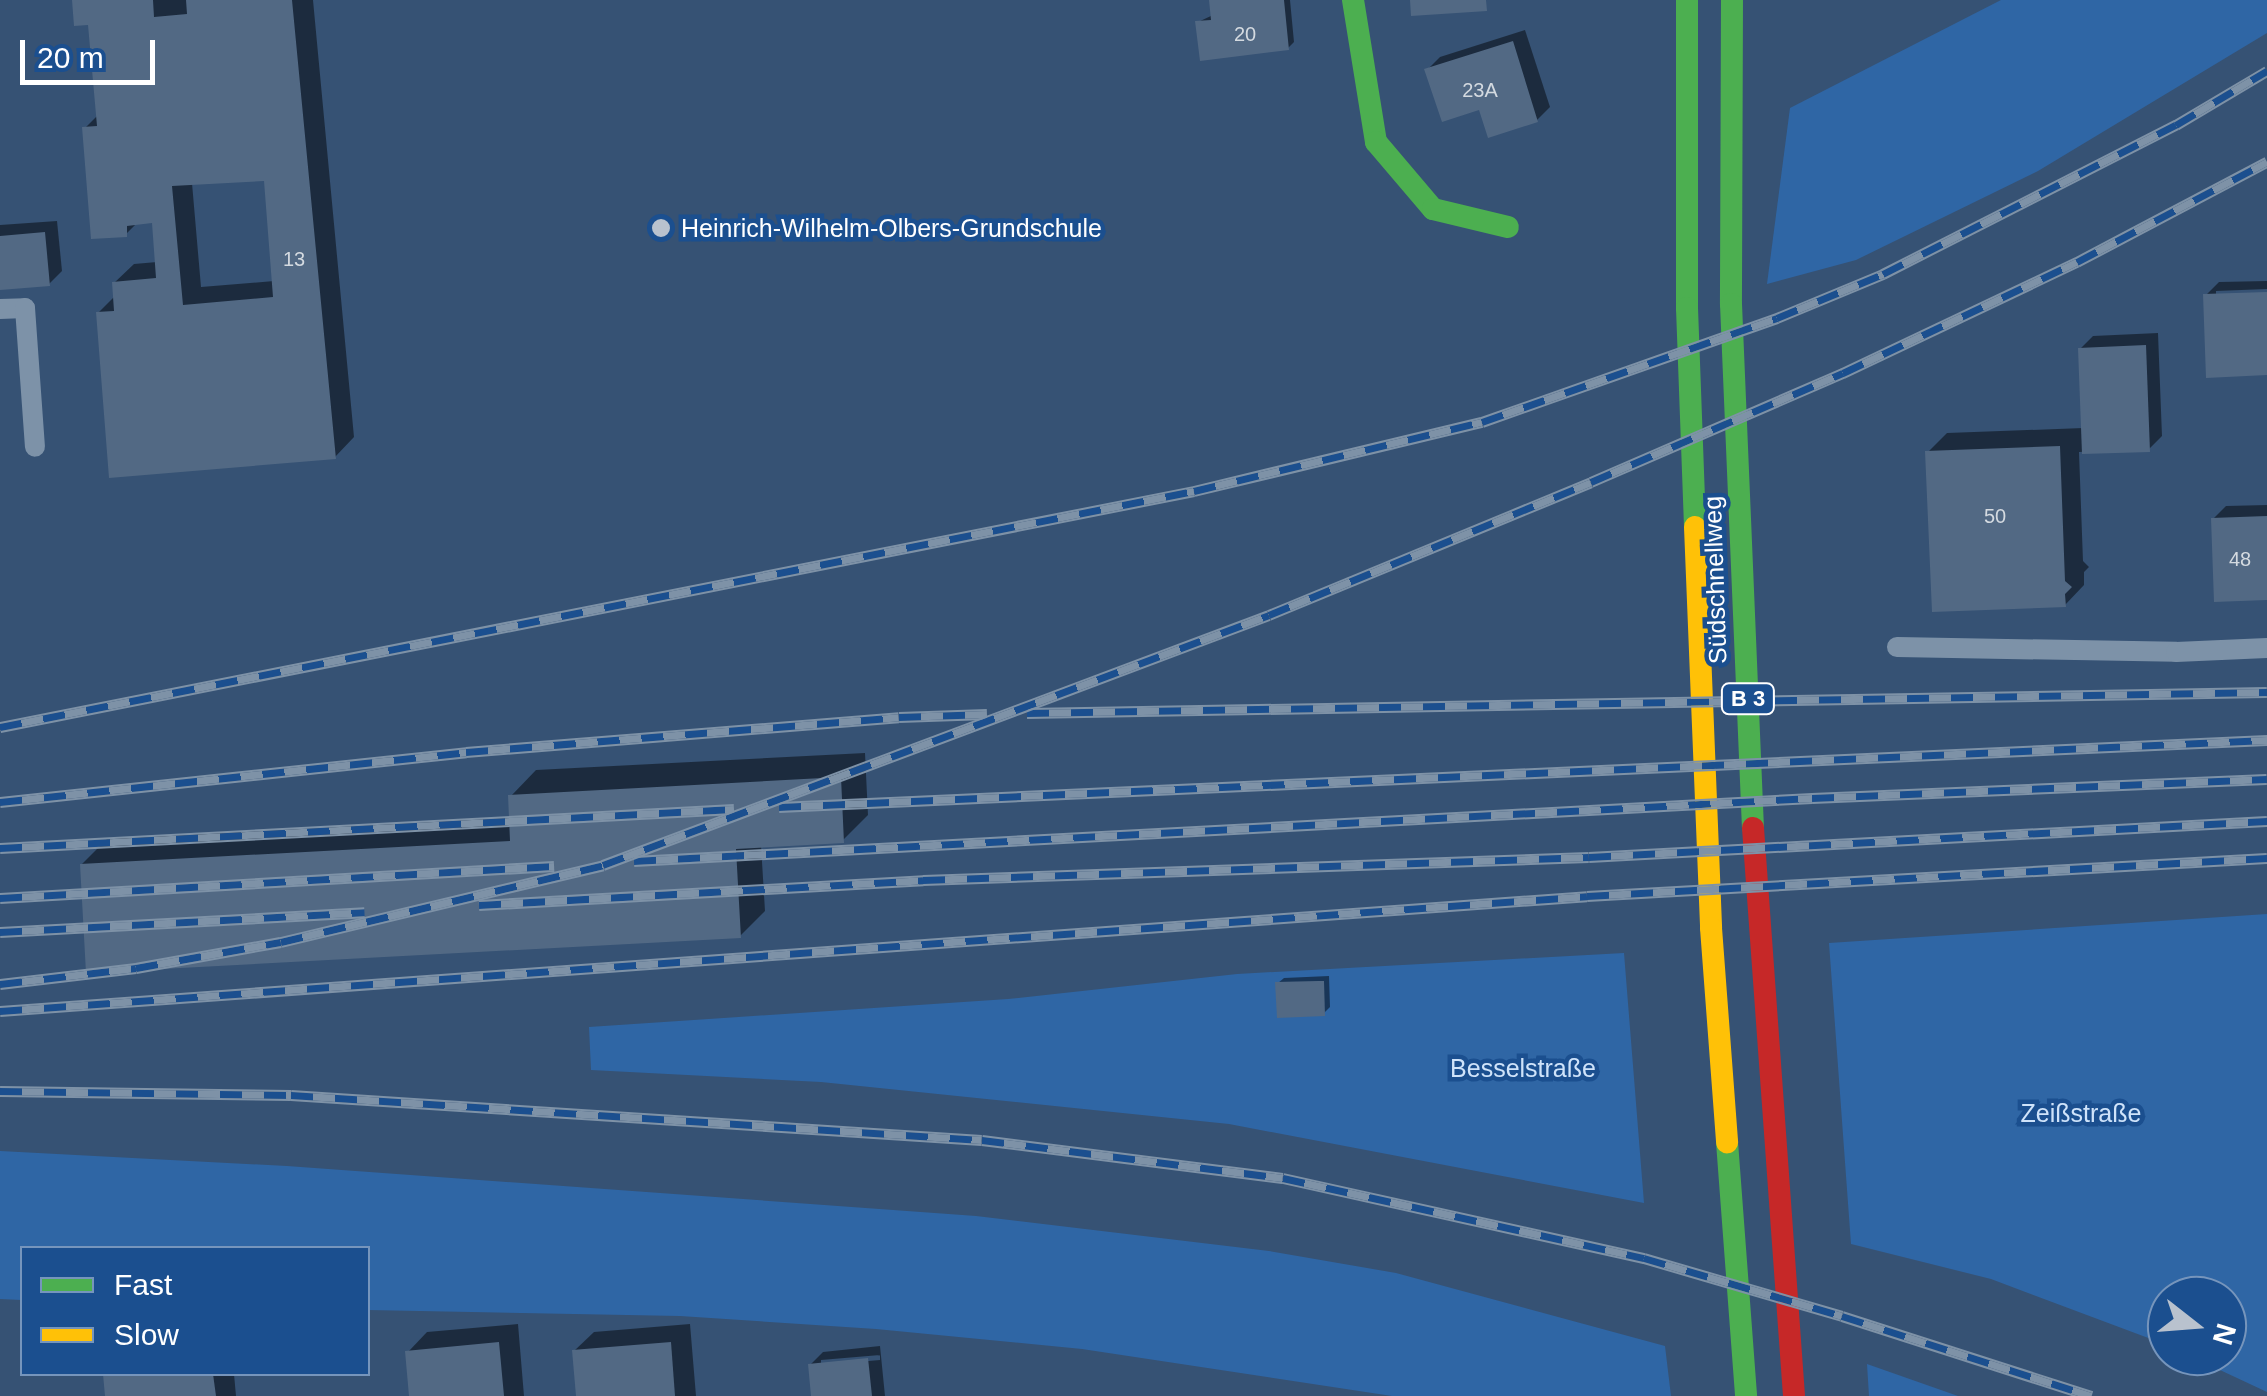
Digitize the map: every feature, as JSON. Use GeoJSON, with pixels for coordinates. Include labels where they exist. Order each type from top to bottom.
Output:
{"type":"FeatureCollection","features":[{"type":"Feature","properties":{"kind":"main road"},"geometry":{"type":"LineString","coordinates":[[1353,0],[1376,142],[1433,209],[1508,227]]}},
{"type":"Feature","properties":{"kind":"main road","name":"Südschnellweg"},"geometry":{"type":"LineString","coordinates":[[1687,0],[1687,308],[1711,928],[1746,1396]]}},
{"type":"Feature","properties":{"kind":"main road","name":"Südschnellweg"},"geometry":{"type":"LineString","coordinates":[[1732,0],[1731,304],[1757,925],[1794,1396]]}},
{"type":"Feature","properties":{"kind":"lane"},"geometry":{"type":"LineString","coordinates":[[0,309],[24,308],[35,447]]}},
{"type":"Feature","properties":{"kind":"lane"},"geometry":{"type":"LineString","coordinates":[[1897,647],[2176,652],[2267,648]]}},
{"type":"Feature","properties":{"kind":"green space"},"geometry":{"type":"Polygon","coordinates":[[[2001,0],[2267,0],[2267,33],[2038,171],[1856,260],[1767,284],[1790,108],[2001,0]]]}},
{"type":"Feature","properties":{"kind":"green space","name":"Zeißstraße"},"geometry":{"type":"Polygon","coordinates":[[[2267,914],[2267,1392],[2233,1376],[2247,1376],[2247,1276],[2147,1276],[2147,1338],[1991,1279],[1851,1244],[1829,943],[2267,914]]]}},
{"type":"Feature","properties":{"kind":"green space","name":"Besselstraße"},"geometry":{"type":"Polygon","coordinates":[[[1624,953],[1644,1203],[1229,1124],[821,1082],[591,1070],[589,1027],[1008,999],[1237,974],[1624,953]]]}},
{"type":"Feature","properties":{"kind":"green space"},"geometry":{"type":"Polygon","coordinates":[[[0,1151],[287,1166],[976,1216],[1269,1251],[1396,1273],[1665,1346],[1671,1396],[1392,1396],[1082,1349],[876,1329],[680,1316],[370,1310],[370,1246],[20,1246],[20,1300],[0,1299],[0,1151]]]}},
{"type":"Feature","properties":{"kind":"green space"},"geometry":{"type":"Polygon","coordinates":[[[1867,1364],[1958,1396],[1869,1396],[1867,1364]]]}},
{"type":"Feature","properties":{"kind":"building"},"geometry":{"type":"Polygon","coordinates":[[[72,0],[153,0],[154,17],[187,14],[186,0],[292,0],[336,459],[109,478],[96,312],[114,311],[112,282],[156,278],[152,223],[127,226],[127,237],[91,239],[82,127],[97,126],[88,25],[74,26],[72,0]],[[264,181],[172,186],[183,305],[273,297],[264,181]]]}},
{"type":"Feature","properties":{"kind":"building"},"geometry":{"type":"Polygon","coordinates":[[[1209,0],[1284,0],[1289,50],[1200,61],[1195,21],[1211,20],[1209,0]]]}},
{"type":"Feature","properties":{"kind":"building"},"geometry":{"type":"Polygon","coordinates":[[[1410,0],[1486,0],[1487,11],[1411,16],[1410,0]]]}},
{"type":"Feature","properties":{"kind":"building"},"geometry":{"type":"Polygon","coordinates":[[[1513,41],[1538,122],[1488,138],[1479,110],[1442,122],[1424,69],[1513,41]]]}},
{"type":"Feature","properties":{"kind":"building"},"geometry":{"type":"Polygon","coordinates":[[[45,232],[50,286],[0,290],[0,236],[45,232]]]}},
{"type":"Feature","properties":{"kind":"building"},"geometry":{"type":"Polygon","coordinates":[[[2267,292],[2267,375],[2206,378],[2203,294],[2267,292]]]}},
{"type":"Feature","properties":{"kind":"building"},"geometry":{"type":"Polygon","coordinates":[[[2146,345],[2150,452],[2082,454],[2078,348],[2146,345]]]}},
{"type":"Feature","properties":{"kind":"building"},"geometry":{"type":"Polygon","coordinates":[[[2060,446],[2065,581],[2072,587],[2065,594],[2066,607],[1932,612],[1925,451],[2060,446]]]}},
{"type":"Feature","properties":{"kind":"building"},"geometry":{"type":"Polygon","coordinates":[[[2267,516],[2267,600],[2214,602],[2211,518],[2267,516]]]}},
{"type":"Feature","properties":{"kind":"building"},"geometry":{"type":"Polygon","coordinates":[[[841,777],[844,843],[736,849],[741,938],[86,973],[80,864],[510,841],[508,795],[841,777]]]}},
{"type":"Feature","properties":{"kind":"building"},"geometry":{"type":"Polygon","coordinates":[[[1324,981],[1325,1016],[1277,1018],[1275,982],[1324,981]]]}},
{"type":"Feature","properties":{"kind":"building"},"geometry":{"type":"Polygon","coordinates":[[[499,1342],[504,1396],[409,1396],[405,1351],[499,1342]]]}},
{"type":"Feature","properties":{"kind":"building"},"geometry":{"type":"Polygon","coordinates":[[[671,1342],[675,1396],[576,1396],[572,1350],[671,1342]]]}},
{"type":"Feature","properties":{"kind":"building"},"geometry":{"type":"Polygon","coordinates":[[[868,1358],[872,1396],[811,1396],[808,1364],[868,1358]]]}},
{"type":"Feature","properties":{"kind":"building"},"geometry":{"type":"Polygon","coordinates":[[[103,1376],[213,1376],[216,1396],[105,1396],[103,1376]]]}},
{"type":"Feature","properties":{"kind":"railway"},"geometry":{"type":"LineString","coordinates":[[0,727],[1194,491],[1482,422],[1777,318],[1883,274],[2176,125],[2267,71]]}},
{"type":"Feature","properties":{"kind":"railway"},"geometry":{"type":"LineString","coordinates":[[0,984],[136,968],[281,942],[603,865],[1269,615],[1591,482],[1843,373],[2077,262],[2267,162]]}},
{"type":"Feature","properties":{"kind":"railway"},"geometry":{"type":"LineString","coordinates":[[1027,713],[2267,692]]}},
{"type":"Feature","properties":{"kind":"railway"},"geometry":{"type":"LineString","coordinates":[[0,802],[466,752],[899,717],[987,714]]}},
{"type":"Feature","properties":{"kind":"railway"},"geometry":{"type":"LineString","coordinates":[[779,807],[2267,740]]}},
{"type":"Feature","properties":{"kind":"railway"},"geometry":{"type":"LineString","coordinates":[[634,861],[1812,798],[2267,779]]}},
{"type":"Feature","properties":{"kind":"railway"},"geometry":{"type":"LineString","coordinates":[[0,848],[734,809]]}},
{"type":"Feature","properties":{"kind":"railway"},"geometry":{"type":"LineString","coordinates":[[479,905],[923,880],[1589,857],[2267,821]]}},
{"type":"Feature","properties":{"kind":"railway"},"geometry":{"type":"LineString","coordinates":[[0,1011],[1587,896],[2267,858]]}},
{"type":"Feature","properties":{"kind":"railway"},"geometry":{"type":"LineString","coordinates":[[0,898],[554,866]]}},
{"type":"Feature","properties":{"kind":"railway"},"geometry":{"type":"LineString","coordinates":[[0,932],[364,912]]}},
{"type":"Feature","properties":{"kind":"railway"},"geometry":{"type":"LineString","coordinates":[[0,1091],[291,1095],[982,1140],[1283,1178],[1644,1258],[2091,1396]]}},
{"type":"Feature","properties":{"kind":"traffic: fast"},"geometry":{"type":"LineString","coordinates":[[1353,0],[1376,142],[1433,209],[1508,227]]}},
{"type":"Feature","properties":{"kind":"traffic: fast"},"geometry":{"type":"LineString","coordinates":[[1687,0],[1687,308],[1695,527]]}},
{"type":"Feature","properties":{"kind":"traffic: fast"},"geometry":{"type":"LineString","coordinates":[[1732,0],[1731,304],[1753,828]]}},
{"type":"Feature","properties":{"kind":"traffic: fast"},"geometry":{"type":"LineString","coordinates":[[1727,1142],[1746,1396]]}},
{"type":"Feature","properties":{"kind":"traffic: slow"},"geometry":{"type":"LineString","coordinates":[[1695,527],[1711,928],[1727,1142]]}},
{"type":"Feature","properties":{"kind":"traffic: jam"},"geometry":{"type":"LineString","coordinates":[[1753,828],[1794,1396]]}},
{"type":"Feature","properties":{"kind":"place","name":"Heinrich-Wilhelm-Olbers-Grundschule"},"geometry":{"type":"Point","coordinates":[661,228]}}]}
